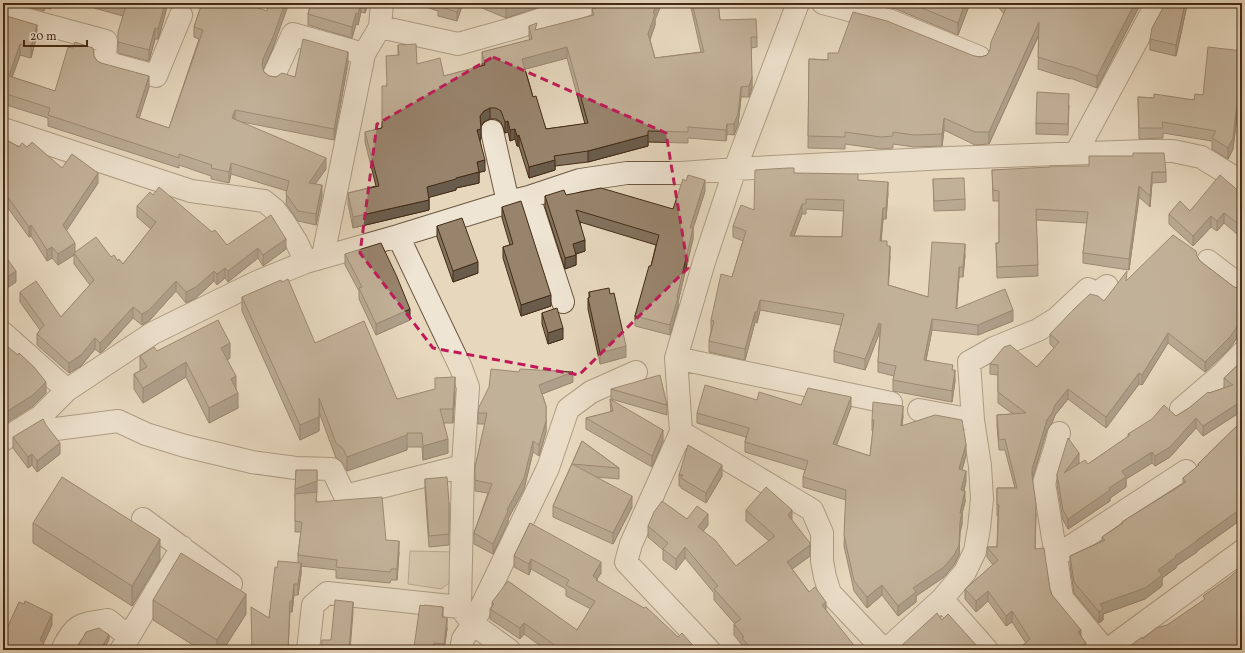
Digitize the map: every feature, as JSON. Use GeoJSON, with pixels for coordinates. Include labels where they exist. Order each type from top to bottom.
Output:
{"type":"FeatureCollection","features":[{"type":"Feature","properties":{"kind":"street"},"geometry":{"type":"LineString","coordinates":[[314,259],[364,54],[380,27],[382,3]]}},
{"type":"Feature","properties":{"kind":"street"},"geometry":{"type":"LineString","coordinates":[[380,27],[458,44],[515,28],[591,3]]}},
{"type":"Feature","properties":{"kind":"street"},"geometry":{"type":"LineString","coordinates":[[709,650],[626,562],[631,544],[681,432],[676,358],[704,262],[735,168],[798,3]]}},
{"type":"Feature","properties":{"kind":"street"},"geometry":{"type":"LineString","coordinates":[[823,3],[890,20],[979,57]]}},
{"type":"Feature","properties":{"kind":"street"},"geometry":{"type":"LineString","coordinates":[[1076,153],[1157,3]]}},
{"type":"Feature","properties":{"kind":"street"},"geometry":{"type":"LineString","coordinates":[[3,13],[106,41],[105,62],[156,76],[181,15]]}},
{"type":"Feature","properties":{"kind":"street"},"geometry":{"type":"LineString","coordinates":[[274,75],[294,34],[364,54]]}},
{"type":"Feature","properties":{"kind":"street"},"geometry":{"type":"LineString","coordinates":[[3,129],[191,191],[264,201],[274,209],[296,241],[314,259]]}},
{"type":"Feature","properties":{"kind":"street"},"geometry":{"type":"LineString","coordinates":[[492,131],[508,202]]}},
{"type":"Feature","properties":{"kind":"street"},"geometry":{"type":"LineString","coordinates":[[3,440],[41,416],[67,390],[153,333],[257,282],[314,259],[398,236],[529,197],[580,180],[627,173],[682,173],[735,168],[1125,151],[1173,152],[1201,158],[1242,182]]}},
{"type":"Feature","properties":{"kind":"street"},"geometry":{"type":"LineString","coordinates":[[529,197],[563,302]]}},
{"type":"Feature","properties":{"kind":"street"},"geometry":{"type":"LineString","coordinates":[[398,236],[461,368],[468,387],[463,466],[460,606],[473,624],[509,650]]}},
{"type":"Feature","properties":{"kind":"street"},"geometry":{"type":"LineString","coordinates":[[1208,261],[1242,287]]}},
{"type":"Feature","properties":{"kind":"street"},"geometry":{"type":"LineString","coordinates":[[681,432],[812,510],[822,533],[822,561],[830,593],[885,650],[942,599],[965,572],[974,551],[979,528],[982,498],[969,362],[994,348],[1038,330],[1056,319],[1088,289],[1096,294],[1107,286]]}},
{"type":"Feature","properties":{"kind":"street"},"geometry":{"type":"LineString","coordinates":[[3,334],[67,390]]}},
{"type":"Feature","properties":{"kind":"street"},"geometry":{"type":"LineString","coordinates":[[1181,409],[1223,373],[1242,353]]}},
{"type":"Feature","properties":{"kind":"street"},"geometry":{"type":"LineString","coordinates":[[676,358],[891,403]]}},
{"type":"Feature","properties":{"kind":"street"},"geometry":{"type":"LineString","coordinates":[[461,650],[463,639],[473,624],[548,468],[568,409],[591,392],[636,372]]}},
{"type":"Feature","properties":{"kind":"street"},"geometry":{"type":"LineString","coordinates":[[919,410],[974,420]]}},
{"type":"Feature","properties":{"kind":"street"},"geometry":{"type":"LineString","coordinates":[[56,428],[118,421],[146,434],[185,446],[252,462],[296,468],[332,469],[345,496],[463,466]]}},
{"type":"Feature","properties":{"kind":"street"},"geometry":{"type":"LineString","coordinates":[[1059,433],[1044,483],[1062,598],[1106,650],[1242,551]]}},
{"type":"Feature","properties":{"kind":"street"},"geometry":{"type":"LineString","coordinates":[[1056,556],[1186,471]]}},
{"type":"Feature","properties":{"kind":"street"},"geometry":{"type":"LineString","coordinates":[[143,519],[231,584]]}},
{"type":"Feature","properties":{"kind":"street"},"geometry":{"type":"LineString","coordinates":[[62,650],[69,636],[82,624],[108,620],[124,643],[182,547]]}},
{"type":"Feature","properties":{"kind":"street"},"geometry":{"type":"LineString","coordinates":[[308,650],[313,605],[326,593],[460,606]]}},
{"type":"Feature","properties":{"kind":"street"},"geometry":{"type":"LineString","coordinates":[[942,599],[987,650]]}},
{"type":"Feature","properties":{"kind":"highlighted area"},"geometry":{"type":"Polygon","coordinates":[[[493,57],[666,133],[688,268],[579,375],[433,348],[360,253],[377,124],[493,57]]]}},
{"type":"Feature","properties":{"kind":"shaded area"},"geometry":{"type":"Polygon","coordinates":[[[410,551],[456,552],[452,581],[441,589],[408,584],[410,551]]]}},
{"type":"Feature","properties":{"kind":"building"},"geometry":{"type":"Polygon","coordinates":[[[116,3],[165,3],[158,29],[155,28],[149,50],[118,42],[118,32],[126,6],[116,3]]]}},
{"type":"Feature","properties":{"kind":"building"},"geometry":{"type":"Polygon","coordinates":[[[202,3],[243,3],[267,11],[268,3],[285,3],[273,37],[263,59],[262,65],[264,72],[269,76],[276,77],[282,73],[295,77],[303,39],[348,52],[334,129],[235,110],[232,118],[326,158],[309,183],[322,185],[316,214],[298,211],[286,194],[289,181],[231,163],[229,172],[211,168],[212,165],[179,154],[179,158],[48,115],[50,108],[3,93],[3,15],[37,25],[31,47],[20,44],[9,76],[55,91],[68,47],[73,48],[75,42],[93,48],[94,56],[97,61],[101,63],[149,76],[136,117],[169,128],[203,30],[194,27],[202,3]]]}},
{"type":"Feature","properties":{"kind":"building"},"geometry":{"type":"Polygon","coordinates":[[[311,3],[361,3],[352,27],[308,14],[311,3]]]}},
{"type":"Feature","properties":{"kind":"building"},"geometry":{"type":"Polygon","coordinates":[[[439,3],[460,3],[457,12],[438,6],[439,3]]]}},
{"type":"Feature","properties":{"kind":"building"},"geometry":{"type":"Polygon","coordinates":[[[494,3],[520,3],[506,8],[494,3]]]}},
{"type":"Feature","properties":{"kind":"building"},"geometry":{"type":"Polygon","coordinates":[[[614,3],[657,3],[648,34],[655,58],[704,52],[692,3],[718,3],[720,20],[756,19],[757,37],[751,37],[752,77],[749,86],[741,87],[738,114],[734,124],[727,124],[726,130],[688,127],[688,132],[648,131],[648,135],[588,151],[554,156],[555,160],[529,167],[519,135],[517,136],[515,129],[510,130],[508,121],[505,122],[501,111],[496,108],[490,108],[484,111],[480,116],[481,129],[477,130],[485,160],[477,162],[479,172],[427,187],[429,200],[353,217],[348,193],[379,186],[365,132],[382,128],[382,86],[387,86],[386,56],[399,55],[398,45],[416,44],[417,64],[440,58],[444,76],[485,65],[482,52],[532,39],[529,26],[537,23],[535,30],[594,15],[592,9],[614,3]],[[567,47],[522,59],[533,97],[536,96],[546,129],[588,123],[567,47]]]}},
{"type":"Feature","properties":{"kind":"building"},"geometry":{"type":"Polygon","coordinates":[[[910,3],[965,3],[958,23],[910,3]]]}},
{"type":"Feature","properties":{"kind":"building"},"geometry":{"type":"Polygon","coordinates":[[[1004,3],[1135,3],[1097,76],[1070,66],[1038,57],[1039,22],[989,132],[975,132],[944,118],[942,134],[914,135],[893,132],[893,136],[881,137],[845,132],[845,137],[808,136],[809,59],[828,60],[828,53],[838,53],[853,12],[887,21],[974,56],[981,57],[987,55],[990,50],[991,42],[1007,6],[1004,3]]]}},
{"type":"Feature","properties":{"kind":"building"},"geometry":{"type":"Polygon","coordinates":[[[1168,3],[1185,3],[1176,45],[1150,39],[1152,28],[1165,4],[1168,5],[1168,3]]]}},
{"type":"Feature","properties":{"kind":"building"},"geometry":{"type":"Polygon","coordinates":[[[1242,6],[1242,31],[1238,30],[1242,6]]]}},
{"type":"Feature","properties":{"kind":"building"},"geometry":{"type":"Polygon","coordinates":[[[1208,47],[1242,51],[1233,138],[1228,148],[1212,138],[1216,131],[1162,122],[1163,128],[1139,128],[1138,97],[1154,98],[1154,94],[1194,100],[1195,94],[1203,95],[1208,47]]]}},
{"type":"Feature","properties":{"kind":"building"},"geometry":{"type":"Polygon","coordinates":[[[1037,92],[1069,94],[1068,124],[1036,123],[1037,92]]]}},
{"type":"Feature","properties":{"kind":"building"},"geometry":{"type":"Polygon","coordinates":[[[3,138],[19,147],[22,143],[27,147],[32,142],[62,168],[72,154],[98,173],[63,225],[75,243],[58,254],[52,247],[47,250],[31,225],[29,227],[5,193],[3,196],[3,138]]]}},
{"type":"Feature","properties":{"kind":"building"},"geometry":{"type":"Polygon","coordinates":[[[1133,153],[1164,153],[1166,172],[1152,172],[1150,196],[1139,186],[1129,259],[1083,253],[1088,212],[1036,209],[1038,265],[997,267],[996,243],[999,243],[999,191],[993,190],[992,170],[1050,166],[1089,166],[1089,156],[1133,156],[1133,153]]]}},
{"type":"Feature","properties":{"kind":"building"},"geometry":{"type":"Polygon","coordinates":[[[794,168],[794,173],[858,174],[858,180],[888,182],[886,208],[883,208],[880,241],[887,241],[887,246],[890,246],[888,285],[928,297],[932,242],[965,244],[963,267],[959,267],[956,309],[1005,289],[1013,310],[978,325],[932,319],[924,360],[953,365],[952,370],[955,370],[952,391],[893,380],[896,366],[878,362],[881,324],[879,323],[865,359],[834,351],[844,314],[760,300],[757,312],[755,312],[745,349],[709,341],[714,321],[711,320],[721,274],[732,277],[746,231],[733,226],[741,205],[754,210],[755,170],[794,168]],[[806,199],[806,204],[802,204],[790,236],[842,237],[844,200],[806,199]]]}},
{"type":"Feature","properties":{"kind":"building"},"geometry":{"type":"Polygon","coordinates":[[[688,175],[705,180],[690,228],[693,228],[678,297],[670,325],[635,316],[659,235],[576,210],[585,240],[573,244],[576,255],[565,258],[545,196],[564,190],[566,195],[601,188],[673,209],[683,179],[686,181],[688,175]]]}},
{"type":"Feature","properties":{"kind":"building"},"geometry":{"type":"Polygon","coordinates":[[[1220,175],[1242,194],[1242,227],[1224,213],[1217,221],[1211,216],[1193,236],[1169,214],[1180,201],[1190,211],[1220,175]]]}},
{"type":"Feature","properties":{"kind":"building"},"geometry":{"type":"Polygon","coordinates":[[[964,178],[965,199],[934,201],[933,179],[964,178]]]}},
{"type":"Feature","properties":{"kind":"building"},"geometry":{"type":"Polygon","coordinates":[[[159,187],[212,232],[215,230],[227,245],[271,215],[286,239],[263,255],[258,248],[228,271],[225,268],[217,274],[214,271],[196,287],[186,292],[176,281],[149,310],[142,314],[133,307],[100,343],[95,338],[81,355],[69,363],[37,334],[44,325],[20,292],[36,281],[61,317],[94,280],[74,253],[96,237],[111,257],[114,255],[118,261],[119,259],[123,264],[156,222],[137,206],[150,192],[153,195],[159,187]]]}},
{"type":"Feature","properties":{"kind":"building"},"geometry":{"type":"Polygon","coordinates":[[[521,201],[551,295],[521,305],[503,247],[513,244],[502,207],[521,201]]]}},
{"type":"Feature","properties":{"kind":"building"},"geometry":{"type":"Polygon","coordinates":[[[462,218],[478,262],[453,271],[437,226],[462,218]]]}},
{"type":"Feature","properties":{"kind":"building"},"geometry":{"type":"Polygon","coordinates":[[[1173,235],[1196,251],[1200,261],[1234,287],[1242,289],[1242,320],[1229,338],[1205,362],[1168,333],[1142,375],[1139,373],[1106,417],[1068,389],[1055,405],[1047,420],[1032,469],[1036,504],[1035,549],[1044,548],[1052,595],[1081,630],[1078,632],[1086,643],[1076,650],[1026,650],[1023,645],[1030,639],[1012,611],[1006,616],[988,591],[976,601],[965,589],[998,560],[987,547],[997,547],[999,505],[997,505],[997,488],[1017,488],[1005,439],[999,440],[997,415],[1026,413],[998,392],[998,365],[990,364],[1004,347],[1010,345],[1037,367],[1059,342],[1050,334],[1075,308],[1090,294],[1098,296],[1104,301],[1127,271],[1126,281],[1173,235]]]}},
{"type":"Feature","properties":{"kind":"building"},"geometry":{"type":"Polygon","coordinates":[[[381,243],[410,309],[376,324],[359,288],[362,287],[345,254],[381,243]]]}},
{"type":"Feature","properties":{"kind":"building"},"geometry":{"type":"Polygon","coordinates":[[[3,253],[16,271],[3,280],[3,253]]]}},
{"type":"Feature","properties":{"kind":"building"},"geometry":{"type":"Polygon","coordinates":[[[288,279],[315,343],[364,321],[397,399],[435,389],[435,378],[455,377],[453,409],[440,409],[448,439],[423,446],[422,433],[407,433],[407,435],[347,457],[343,449],[336,443],[319,398],[319,417],[300,425],[242,297],[281,280],[282,282],[288,279]]]}},
{"type":"Feature","properties":{"kind":"building"},"geometry":{"type":"Polygon","coordinates":[[[609,288],[610,294],[614,293],[626,346],[600,353],[588,298],[590,297],[589,292],[609,288]]]}},
{"type":"Feature","properties":{"kind":"building"},"geometry":{"type":"Polygon","coordinates":[[[557,308],[563,328],[548,333],[542,313],[557,308]]]}},
{"type":"Feature","properties":{"kind":"building"},"geometry":{"type":"Polygon","coordinates":[[[218,320],[230,343],[221,348],[236,376],[231,379],[238,393],[209,408],[186,362],[143,388],[134,374],[147,367],[140,356],[154,347],[157,351],[218,320]]]}},
{"type":"Feature","properties":{"kind":"building"},"geometry":{"type":"Polygon","coordinates":[[[3,343],[18,355],[19,353],[34,367],[46,382],[33,395],[3,414],[3,343]]]}},
{"type":"Feature","properties":{"kind":"building"},"geometry":{"type":"Polygon","coordinates":[[[1242,361],[1242,401],[1203,426],[1196,418],[1170,447],[1155,456],[1152,452],[1122,471],[1126,477],[1068,519],[1063,510],[1057,474],[1068,438],[1079,453],[1064,473],[1085,460],[1088,464],[1130,435],[1128,434],[1152,419],[1164,405],[1176,416],[1189,408],[1208,392],[1209,393],[1233,385],[1224,378],[1242,361]]]}},
{"type":"Feature","properties":{"kind":"building"},"geometry":{"type":"Polygon","coordinates":[[[491,369],[519,372],[520,369],[573,372],[539,385],[546,406],[546,421],[539,445],[533,441],[524,478],[507,510],[508,511],[493,544],[474,533],[492,484],[475,480],[475,467],[487,413],[478,413],[479,407],[489,387],[491,369]]]}},
{"type":"Feature","properties":{"kind":"building"},"geometry":{"type":"Polygon","coordinates":[[[660,375],[667,405],[611,389],[660,375]]]}},
{"type":"Feature","properties":{"kind":"building"},"geometry":{"type":"Polygon","coordinates":[[[705,385],[757,400],[759,392],[801,405],[808,388],[851,397],[833,444],[870,456],[874,420],[872,420],[873,402],[903,406],[901,426],[935,415],[962,420],[966,444],[959,469],[966,471],[961,490],[965,491],[960,513],[962,513],[959,545],[954,555],[944,567],[913,588],[916,592],[898,606],[882,585],[867,597],[854,581],[844,535],[846,490],[803,477],[808,461],[745,442],[749,428],[697,413],[705,385]]]}},
{"type":"Feature","properties":{"kind":"building"},"geometry":{"type":"Polygon","coordinates":[[[610,399],[663,430],[652,456],[586,418],[613,411],[610,399]]]}},
{"type":"Feature","properties":{"kind":"building"},"geometry":{"type":"Polygon","coordinates":[[[43,419],[60,443],[37,461],[32,454],[28,457],[13,437],[43,419]]]}},
{"type":"Feature","properties":{"kind":"building"},"geometry":{"type":"Polygon","coordinates":[[[1242,421],[1242,508],[1158,570],[1162,575],[1145,588],[1100,604],[1103,609],[1099,612],[1074,582],[1070,556],[1105,540],[1102,537],[1123,523],[1122,522],[1186,482],[1183,478],[1199,465],[1198,464],[1242,421]]]}},
{"type":"Feature","properties":{"kind":"building"},"geometry":{"type":"Polygon","coordinates":[[[582,441],[619,468],[572,464],[582,441]]]}},
{"type":"Feature","properties":{"kind":"building"},"geometry":{"type":"Polygon","coordinates":[[[688,445],[722,465],[706,493],[681,478],[683,475],[679,475],[688,445]]]}},
{"type":"Feature","properties":{"kind":"building"},"geometry":{"type":"Polygon","coordinates":[[[572,464],[632,496],[613,533],[553,506],[572,464]]]}},
{"type":"Feature","properties":{"kind":"building"},"geometry":{"type":"Polygon","coordinates":[[[296,470],[317,470],[317,481],[295,489],[296,470]]]}},
{"type":"Feature","properties":{"kind":"building"},"geometry":{"type":"Polygon","coordinates":[[[62,477],[160,539],[132,586],[33,523],[62,477]]]}},
{"type":"Feature","properties":{"kind":"building"},"geometry":{"type":"Polygon","coordinates":[[[447,477],[449,534],[429,536],[425,479],[447,477]]]}},
{"type":"Feature","properties":{"kind":"building"},"geometry":{"type":"Polygon","coordinates":[[[766,487],[792,510],[788,515],[810,543],[810,545],[787,562],[809,592],[815,587],[826,602],[822,605],[853,644],[847,650],[743,650],[742,649],[748,645],[734,624],[741,619],[714,589],[718,586],[685,547],[676,559],[663,549],[668,543],[648,526],[654,512],[662,501],[687,519],[697,506],[708,514],[698,527],[715,540],[736,566],[775,536],[746,510],[766,487]]]}},
{"type":"Feature","properties":{"kind":"building"},"geometry":{"type":"Polygon","coordinates":[[[317,492],[316,502],[382,497],[386,540],[399,541],[397,569],[391,569],[390,572],[336,567],[337,560],[298,555],[302,522],[295,521],[295,494],[317,492]]]}},
{"type":"Feature","properties":{"kind":"building"},"geometry":{"type":"Polygon","coordinates":[[[530,523],[601,562],[593,576],[597,579],[596,580],[644,608],[646,607],[678,637],[682,633],[697,650],[559,650],[560,649],[524,623],[520,628],[490,609],[494,604],[492,602],[508,581],[577,630],[595,601],[566,585],[569,580],[531,559],[529,564],[514,556],[530,523]]]}},
{"type":"Feature","properties":{"kind":"building"},"geometry":{"type":"Polygon","coordinates":[[[181,553],[246,594],[217,640],[153,600],[181,553]]]}},
{"type":"Feature","properties":{"kind":"building"},"geometry":{"type":"Polygon","coordinates":[[[278,561],[301,563],[298,584],[294,584],[292,601],[290,601],[288,650],[252,650],[251,607],[269,618],[275,567],[277,568],[278,561]]]}},
{"type":"Feature","properties":{"kind":"building"},"geometry":{"type":"Polygon","coordinates":[[[1242,566],[1242,650],[1184,650],[1182,647],[1178,650],[1126,649],[1142,637],[1143,639],[1156,628],[1167,625],[1205,599],[1203,596],[1230,577],[1242,566]]]}},
{"type":"Feature","properties":{"kind":"building"},"geometry":{"type":"Polygon","coordinates":[[[335,600],[353,602],[349,650],[321,650],[322,640],[331,640],[335,600]]]}},
{"type":"Feature","properties":{"kind":"building"},"geometry":{"type":"Polygon","coordinates":[[[25,601],[52,614],[40,640],[45,646],[40,650],[3,650],[3,630],[8,626],[19,602],[24,604],[25,601]]]}},
{"type":"Feature","properties":{"kind":"building"},"geometry":{"type":"Polygon","coordinates":[[[420,605],[443,607],[442,617],[447,618],[444,644],[434,643],[433,650],[405,650],[406,646],[414,647],[420,605]]]}},
{"type":"Feature","properties":{"kind":"building"},"geometry":{"type":"Polygon","coordinates":[[[937,613],[942,620],[948,614],[978,647],[983,650],[903,650],[900,647],[937,613]]]}},
{"type":"Feature","properties":{"kind":"building"},"geometry":{"type":"Polygon","coordinates":[[[99,628],[109,635],[100,650],[76,650],[86,632],[99,628]]]}}]}
